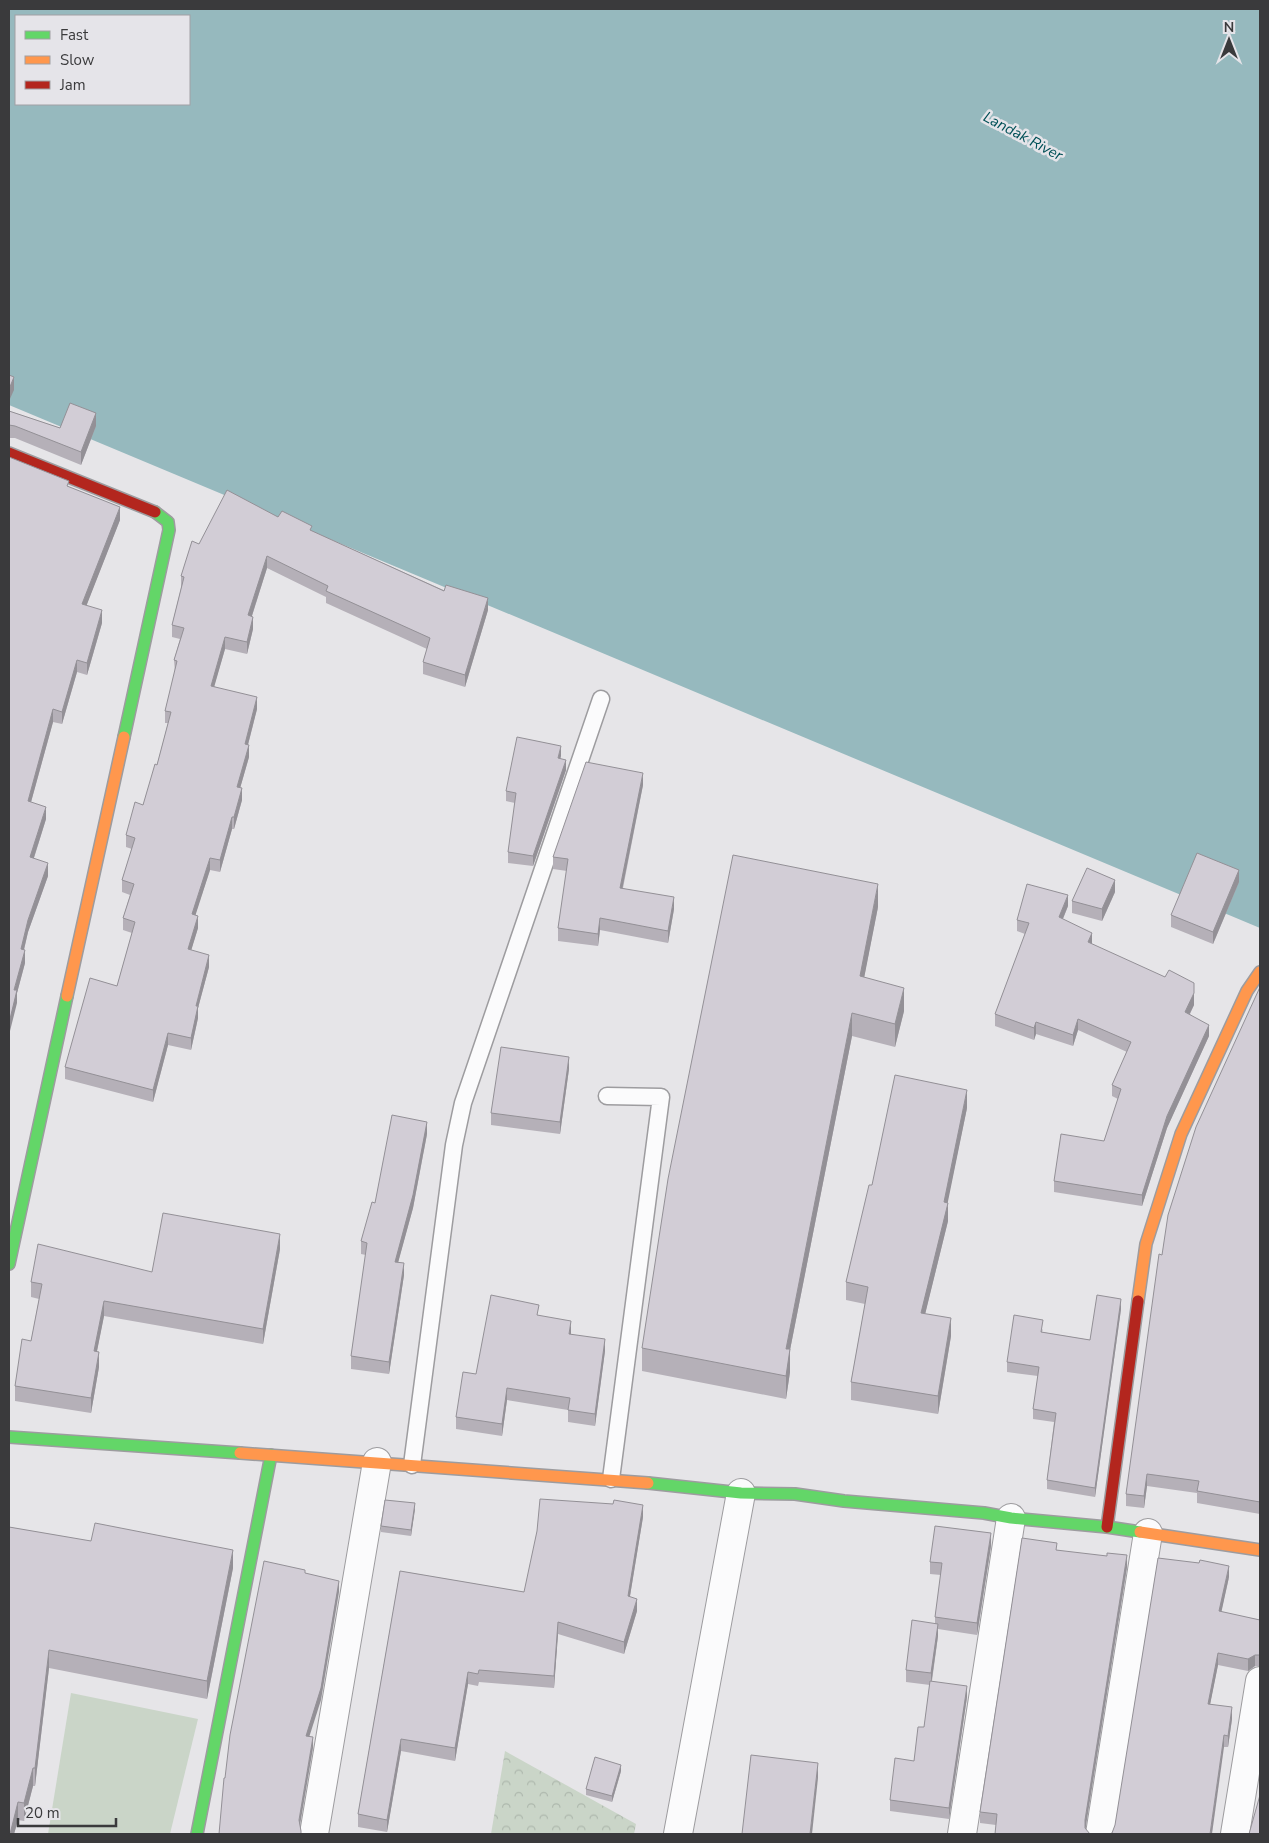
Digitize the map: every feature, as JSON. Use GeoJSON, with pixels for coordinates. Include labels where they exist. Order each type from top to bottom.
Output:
{"type":"FeatureCollection","features":[{"type":"Feature","properties":{"kind":"street"},"geometry":{"type":"LineString","coordinates":[[9,453],[158,513],[168,522],[169,530],[9,1264]]}},
{"type":"Feature","properties":{"kind":"street"},"geometry":{"type":"LineString","coordinates":[[1107,1528],[1146,1244],[1181,1134],[1247,991],[1258,972],[1260,972]]}},
{"type":"Feature","properties":{"kind":"street"},"geometry":{"type":"LineString","coordinates":[[9,1438],[611,1479],[741,1493],[795,1494],[844,1501],[984,1513],[1011,1518],[1148,1533],[1260,1550]]}},
{"type":"Feature","properties":{"kind":"street"},"geometry":{"type":"LineString","coordinates":[[197,1834],[271,1455]]}},
{"type":"Feature","properties":{"kind":"street"},"geometry":{"type":"LineString","coordinates":[[314,1834],[377,1462]]}},
{"type":"Feature","properties":{"kind":"street"},"geometry":{"type":"LineString","coordinates":[[678,1834],[741,1493]]}},
{"type":"Feature","properties":{"kind":"street"},"geometry":{"type":"LineString","coordinates":[[962,1834],[1011,1518]]}},
{"type":"Feature","properties":{"kind":"street"},"geometry":{"type":"LineString","coordinates":[[1100,1834],[1148,1533]]}},
{"type":"Feature","properties":{"kind":"street"},"geometry":{"type":"LineString","coordinates":[[1235,1834],[1260,1681]]}},
{"type":"Feature","properties":{"kind":"lane"},"geometry":{"type":"LineString","coordinates":[[412,1465],[454,1145],[463,1103],[601,699]]}},
{"type":"Feature","properties":{"kind":"lane"},"geometry":{"type":"LineString","coordinates":[[607,1096],[661,1097],[611,1479]]}},
{"type":"Feature","properties":{"kind":"green space"},"geometry":{"type":"Polygon","coordinates":[[[71,1693],[198,1719],[170,1834],[48,1834],[71,1693]]]}},
{"type":"Feature","properties":{"kind":"green space"},"geometry":{"type":"Polygon","coordinates":[[[505,1751],[636,1824],[634,1834],[491,1834],[505,1751]]]}},
{"type":"Feature","properties":{"kind":"water","name":"Landak River"},"geometry":{"type":"Polygon","coordinates":[[[9,9],[1260,9],[1260,928],[9,405],[9,9]]]}},
{"type":"Feature","properties":{"kind":"building"},"geometry":{"type":"Polygon","coordinates":[[[9,375],[14,377],[9,389],[9,375]]]}},
{"type":"Feature","properties":{"kind":"building"},"geometry":{"type":"Polygon","coordinates":[[[70,403],[96,413],[81,452],[9,425],[9,411],[60,428],[70,403]]]}},
{"type":"Feature","properties":{"kind":"building"},"geometry":{"type":"Polygon","coordinates":[[[9,457],[69,481],[67,486],[120,507],[82,604],[102,610],[87,663],[77,660],[62,712],[53,709],[28,801],[46,807],[30,857],[48,863],[28,920],[21,949],[25,950],[14,990],[17,990],[9,1023],[9,457]]]}},
{"type":"Feature","properties":{"kind":"building"},"geometry":{"type":"Polygon","coordinates":[[[227,490],[278,517],[282,511],[312,526],[310,530],[444,591],[446,585],[488,598],[465,675],[423,662],[430,638],[326,591],[328,586],[267,556],[248,615],[253,617],[247,642],[225,637],[211,686],[257,697],[245,744],[249,745],[237,787],[242,788],[234,817],[232,817],[220,860],[210,858],[192,914],[198,916],[188,949],[209,955],[196,1006],[198,1006],[191,1038],[168,1033],[153,1090],[65,1067],[90,978],[117,986],[135,922],[123,918],[134,884],[122,880],[135,838],[126,835],[135,802],[143,805],[155,764],[157,765],[171,712],[165,711],[177,661],[174,660],[184,628],[172,625],[184,577],[181,576],[192,541],[199,544],[227,490]]]}},
{"type":"Feature","properties":{"kind":"building"},"geometry":{"type":"Polygon","coordinates":[[[517,737],[561,746],[558,758],[566,760],[533,856],[508,852],[516,793],[506,791],[517,737]]]}},
{"type":"Feature","properties":{"kind":"building"},"geometry":{"type":"Polygon","coordinates":[[[586,762],[643,773],[620,888],[674,897],[668,931],[600,918],[598,934],[558,928],[568,859],[553,857],[586,762]]]}},
{"type":"Feature","properties":{"kind":"building"},"geometry":{"type":"Polygon","coordinates":[[[1197,853],[1239,870],[1213,932],[1171,915],[1197,853]]]}},
{"type":"Feature","properties":{"kind":"building"},"geometry":{"type":"Polygon","coordinates":[[[733,855],[878,884],[860,976],[904,988],[895,1024],[852,1013],[786,1349],[790,1349],[786,1376],[642,1348],[668,1179],[733,855]]]}},
{"type":"Feature","properties":{"kind":"building"},"geometry":{"type":"Polygon","coordinates":[[[1087,868],[1115,880],[1102,909],[1072,901],[1087,868]]]}},
{"type":"Feature","properties":{"kind":"building"},"geometry":{"type":"Polygon","coordinates":[[[1027,884],[1068,895],[1059,917],[1092,933],[1088,942],[1165,977],[1169,970],[1194,983],[1194,993],[1185,1012],[1209,1025],[1167,1116],[1142,1195],[1054,1181],[1061,1134],[1104,1141],[1121,1089],[1112,1085],[1131,1042],[1078,1019],[1073,1035],[1036,1022],[1034,1028],[995,1014],[1029,923],[1017,920],[1027,884]]]}},
{"type":"Feature","properties":{"kind":"building"},"geometry":{"type":"Polygon","coordinates":[[[1260,987],[1260,1502],[1197,1491],[1199,1481],[1147,1474],[1144,1496],[1126,1494],[1159,1254],[1162,1255],[1168,1215],[1196,1127],[1260,987]]]}},
{"type":"Feature","properties":{"kind":"building"},"geometry":{"type":"Polygon","coordinates":[[[501,1047],[569,1057],[560,1122],[491,1113],[501,1047]]]}},
{"type":"Feature","properties":{"kind":"building"},"geometry":{"type":"Polygon","coordinates":[[[895,1075],[967,1090],[944,1202],[948,1203],[921,1313],[951,1318],[938,1396],[851,1382],[868,1287],[846,1282],[869,1185],[872,1185],[895,1075]]]}},
{"type":"Feature","properties":{"kind":"building"},"geometry":{"type":"Polygon","coordinates":[[[392,1115],[427,1122],[413,1195],[395,1262],[404,1263],[389,1362],[351,1356],[367,1243],[361,1241],[372,1202],[375,1203],[392,1115]]]}},
{"type":"Feature","properties":{"kind":"building"},"geometry":{"type":"Polygon","coordinates":[[[163,1213],[280,1234],[263,1329],[104,1301],[94,1351],[99,1352],[91,1398],[15,1386],[22,1339],[31,1341],[42,1284],[31,1282],[38,1244],[152,1272],[163,1213]]]}},
{"type":"Feature","properties":{"kind":"building"},"geometry":{"type":"Polygon","coordinates":[[[491,1295],[539,1305],[537,1315],[571,1321],[569,1334],[605,1339],[595,1414],[568,1410],[570,1398],[507,1388],[502,1424],[456,1417],[463,1372],[476,1374],[491,1295]]]}},
{"type":"Feature","properties":{"kind":"building"},"geometry":{"type":"Polygon","coordinates":[[[1097,1295],[1121,1299],[1095,1488],[1047,1480],[1056,1413],[1033,1409],[1039,1367],[1007,1362],[1014,1315],[1043,1320],[1041,1332],[1090,1340],[1097,1295]]]}},
{"type":"Feature","properties":{"kind":"building"},"geometry":{"type":"Polygon","coordinates":[[[540,1499],[613,1504],[614,1500],[643,1505],[628,1596],[637,1599],[624,1642],[558,1622],[554,1676],[479,1670],[478,1674],[468,1672],[455,1748],[401,1739],[387,1820],[358,1814],[400,1571],[524,1592],[537,1531],[540,1499]]]}},
{"type":"Feature","properties":{"kind":"building"},"geometry":{"type":"Polygon","coordinates":[[[385,1500],[415,1503],[411,1530],[381,1526],[385,1500]]]}},
{"type":"Feature","properties":{"kind":"building"},"geometry":{"type":"Polygon","coordinates":[[[95,1523],[233,1550],[207,1681],[49,1650],[35,1768],[33,1768],[24,1803],[18,1802],[9,1834],[9,1527],[91,1541],[95,1523]]]}},
{"type":"Feature","properties":{"kind":"building"},"geometry":{"type":"Polygon","coordinates":[[[935,1526],[991,1533],[977,1623],[935,1617],[942,1563],[930,1562],[935,1526]]]}},
{"type":"Feature","properties":{"kind":"building"},"geometry":{"type":"Polygon","coordinates":[[[1022,1538],[1057,1543],[1056,1550],[1107,1556],[1107,1553],[1127,1555],[1085,1820],[1085,1828],[1090,1834],[995,1834],[997,1814],[980,1812],[1022,1538]]]}},
{"type":"Feature","properties":{"kind":"building"},"geometry":{"type":"Polygon","coordinates":[[[1158,1558],[1199,1563],[1200,1560],[1229,1566],[1219,1611],[1260,1620],[1260,1655],[1255,1655],[1248,1659],[1218,1653],[1208,1704],[1232,1707],[1228,1736],[1224,1735],[1210,1834],[1110,1834],[1115,1825],[1158,1558]]]}},
{"type":"Feature","properties":{"kind":"building"},"geometry":{"type":"Polygon","coordinates":[[[264,1561],[305,1570],[305,1573],[339,1581],[321,1688],[306,1736],[313,1737],[299,1820],[301,1834],[219,1834],[230,1735],[264,1561]]]}},
{"type":"Feature","properties":{"kind":"building"},"geometry":{"type":"Polygon","coordinates":[[[912,1620],[938,1624],[931,1673],[906,1670],[912,1620]]]}},
{"type":"Feature","properties":{"kind":"building"},"geometry":{"type":"Polygon","coordinates":[[[930,1681],[967,1686],[949,1808],[890,1800],[895,1758],[914,1761],[918,1727],[924,1727],[930,1681]]]}},
{"type":"Feature","properties":{"kind":"building"},"geometry":{"type":"Polygon","coordinates":[[[751,1755],[818,1763],[810,1834],[742,1834],[751,1755]]]}},
{"type":"Feature","properties":{"kind":"building"},"geometry":{"type":"Polygon","coordinates":[[[595,1757],[621,1765],[612,1796],[586,1789],[595,1757]]]}},
{"type":"Feature","properties":{"kind":"building"},"geometry":{"type":"Polygon","coordinates":[[[1260,1795],[1260,1834],[1249,1834],[1260,1795]]]}},
{"type":"Feature","properties":{"kind":"traffic: fast"},"geometry":{"type":"LineString","coordinates":[[124,737],[169,530],[168,522],[155,512]]}},
{"type":"Feature","properties":{"kind":"traffic: fast"},"geometry":{"type":"LineString","coordinates":[[9,1264],[67,996]]}},
{"type":"Feature","properties":{"kind":"traffic: fast"},"geometry":{"type":"LineString","coordinates":[[9,1437],[240,1453]]}},
{"type":"Feature","properties":{"kind":"traffic: fast"},"geometry":{"type":"LineString","coordinates":[[197,1834],[271,1455]]}},
{"type":"Feature","properties":{"kind":"traffic: fast"},"geometry":{"type":"LineString","coordinates":[[648,1483],[741,1493],[795,1494],[844,1501],[984,1513],[1011,1518],[1140,1532]]}},
{"type":"Feature","properties":{"kind":"traffic: slow"},"geometry":{"type":"LineString","coordinates":[[67,996],[124,737]]}},
{"type":"Feature","properties":{"kind":"traffic: slow"},"geometry":{"type":"LineString","coordinates":[[1138,1301],[1146,1244],[1181,1134],[1247,991],[1260,972]]}},
{"type":"Feature","properties":{"kind":"traffic: slow"},"geometry":{"type":"LineString","coordinates":[[240,1453],[648,1483]]}},
{"type":"Feature","properties":{"kind":"traffic: slow"},"geometry":{"type":"LineString","coordinates":[[1140,1532],[1260,1550]]}},
{"type":"Feature","properties":{"kind":"traffic: jam"},"geometry":{"type":"LineString","coordinates":[[9,453],[155,512]]}},
{"type":"Feature","properties":{"kind":"traffic: jam"},"geometry":{"type":"LineString","coordinates":[[1107,1527],[1138,1301]]}}]}
